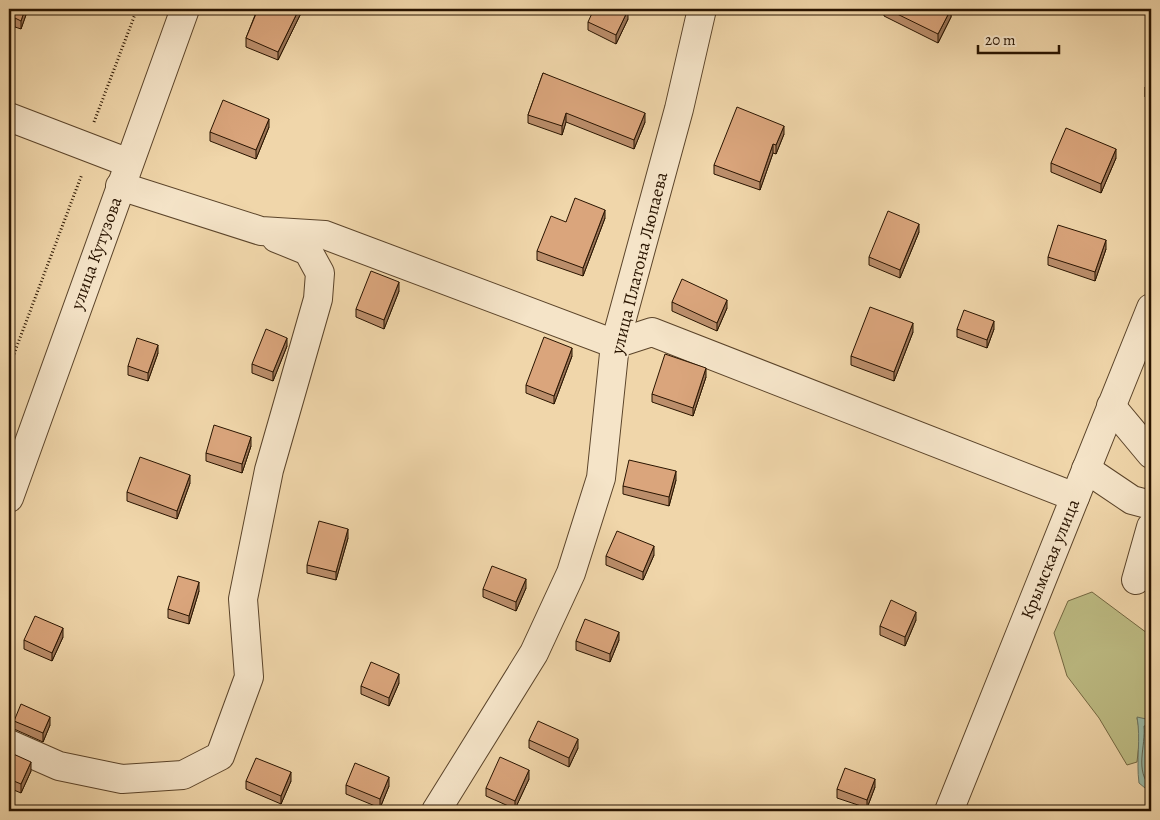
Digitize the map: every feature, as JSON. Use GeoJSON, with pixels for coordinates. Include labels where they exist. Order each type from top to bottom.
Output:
{"type":"FeatureCollection","features":[{"type":"Feature","properties":{"kind":"street","name":"улица Кутузова"},"geometry":{"type":"LineString","coordinates":[[9,498],[185,9]]}},
{"type":"Feature","properties":{"kind":"street","name":"улица Платона Люпаева"},"geometry":{"type":"LineString","coordinates":[[436,811],[534,653],[571,573],[601,478],[615,344],[679,109],[702,9]]}},
{"type":"Feature","properties":{"kind":"street"},"geometry":{"type":"LineString","coordinates":[[9,117],[91,148],[125,174],[308,251],[320,273],[318,299],[269,470],[243,599],[249,677],[220,756],[183,776],[122,779],[60,766],[9,744]]}},
{"type":"Feature","properties":{"kind":"street"},"geometry":{"type":"LineString","coordinates":[[261,231],[325,234],[615,344],[652,332],[1074,497]]}},
{"type":"Feature","properties":{"kind":"street","name":"Крымская улица"},"geometry":{"type":"LineString","coordinates":[[950,811],[1151,308]]}},
{"type":"Feature","properties":{"kind":"street"},"geometry":{"type":"LineString","coordinates":[[1111,406],[1151,454]]}},
{"type":"Feature","properties":{"kind":"street"},"geometry":{"type":"LineString","coordinates":[[1086,469],[1132,500],[1151,505]]}},
{"type":"Feature","properties":{"kind":"street"},"geometry":{"type":"LineString","coordinates":[[1136,580],[1151,528]]}},
{"type":"Feature","properties":{"kind":"path"},"geometry":{"type":"LineString","coordinates":[[9,367],[91,148],[94,120],[137,9]]}},
{"type":"Feature","properties":{"kind":"shaded area"},"geometry":{"type":"Polygon","coordinates":[[[1092,592],[1151,636],[1151,720],[1137,718],[1140,734],[1137,762],[1127,765],[1099,718],[1067,676],[1054,633],[1068,601],[1092,592]]]}},
{"type":"Feature","properties":{"kind":"water"},"geometry":{"type":"Polygon","coordinates":[[[1137,717],[1151,720],[1151,793],[1139,783],[1139,733],[1137,717]]]}},
{"type":"Feature","properties":{"kind":"building"},"geometry":{"type":"Polygon","coordinates":[[[9,9],[25,9],[21,21],[15,18],[9,36],[9,9]]]}},
{"type":"Feature","properties":{"kind":"building"},"geometry":{"type":"Polygon","coordinates":[[[258,9],[299,9],[278,52],[246,38],[258,9]]]}},
{"type":"Feature","properties":{"kind":"building"},"geometry":{"type":"Polygon","coordinates":[[[594,9],[628,10],[616,35],[588,22],[594,9]]]}},
{"type":"Feature","properties":{"kind":"building"},"geometry":{"type":"Polygon","coordinates":[[[887,9],[951,9],[938,34],[887,9]]]}},
{"type":"Feature","properties":{"kind":"building"},"geometry":{"type":"Polygon","coordinates":[[[1151,72],[1151,91],[1145,88],[1151,72]]]}},
{"type":"Feature","properties":{"kind":"building"},"geometry":{"type":"Polygon","coordinates":[[[543,73],[645,113],[634,140],[566,113],[562,126],[528,115],[543,73]]]}},
{"type":"Feature","properties":{"kind":"building"},"geometry":{"type":"Polygon","coordinates":[[[223,100],[269,119],[256,150],[210,132],[223,100]]]}},
{"type":"Feature","properties":{"kind":"building"},"geometry":{"type":"Polygon","coordinates":[[[737,107],[784,126],[776,145],[773,144],[760,182],[714,165],[737,107]]]}},
{"type":"Feature","properties":{"kind":"building"},"geometry":{"type":"Polygon","coordinates":[[[1066,128],[1116,149],[1101,184],[1051,163],[1066,128]]]}},
{"type":"Feature","properties":{"kind":"building"},"geometry":{"type":"Polygon","coordinates":[[[575,198],[605,210],[583,268],[537,251],[551,216],[566,222],[575,198]]]}},
{"type":"Feature","properties":{"kind":"building"},"geometry":{"type":"Polygon","coordinates":[[[888,211],[919,224],[900,270],[869,257],[888,211]]]}},
{"type":"Feature","properties":{"kind":"building"},"geometry":{"type":"Polygon","coordinates":[[[1058,225],[1106,240],[1095,272],[1048,257],[1058,225]]]}},
{"type":"Feature","properties":{"kind":"building"},"geometry":{"type":"Polygon","coordinates":[[[371,271],[399,282],[384,320],[356,309],[371,271]]]}},
{"type":"Feature","properties":{"kind":"building"},"geometry":{"type":"Polygon","coordinates":[[[682,279],[727,300],[717,323],[672,302],[682,279]]]}},
{"type":"Feature","properties":{"kind":"building"},"geometry":{"type":"Polygon","coordinates":[[[870,307],[913,323],[894,372],[851,356],[870,307]]]}},
{"type":"Feature","properties":{"kind":"building"},"geometry":{"type":"Polygon","coordinates":[[[964,310],[994,321],[987,340],[957,329],[964,310]]]}},
{"type":"Feature","properties":{"kind":"building"},"geometry":{"type":"Polygon","coordinates":[[[266,329],[287,338],[273,372],[252,364],[266,329]]]}},
{"type":"Feature","properties":{"kind":"building"},"geometry":{"type":"Polygon","coordinates":[[[544,337],[572,348],[554,396],[526,385],[544,337]]]}},
{"type":"Feature","properties":{"kind":"building"},"geometry":{"type":"Polygon","coordinates":[[[137,338],[158,345],[148,373],[128,366],[137,338]]]}},
{"type":"Feature","properties":{"kind":"building"},"geometry":{"type":"Polygon","coordinates":[[[665,354],[706,368],[693,408],[652,394],[665,354]]]}},
{"type":"Feature","properties":{"kind":"building"},"geometry":{"type":"Polygon","coordinates":[[[214,425],[251,437],[242,464],[206,453],[214,425]]]}},
{"type":"Feature","properties":{"kind":"building"},"geometry":{"type":"Polygon","coordinates":[[[140,457],[190,475],[177,511],[127,492],[140,457]]]}},
{"type":"Feature","properties":{"kind":"building"},"geometry":{"type":"Polygon","coordinates":[[[629,460],[676,471],[669,497],[623,486],[629,460]]]}},
{"type":"Feature","properties":{"kind":"building"},"geometry":{"type":"Polygon","coordinates":[[[319,521],[348,529],[336,572],[307,565],[319,521]]]}},
{"type":"Feature","properties":{"kind":"building"},"geometry":{"type":"Polygon","coordinates":[[[617,531],[654,546],[643,572],[606,556],[617,531]]]}},
{"type":"Feature","properties":{"kind":"building"},"geometry":{"type":"Polygon","coordinates":[[[492,566],[526,579],[516,602],[483,589],[492,566]]]}},
{"type":"Feature","properties":{"kind":"building"},"geometry":{"type":"Polygon","coordinates":[[[178,576],[199,582],[189,616],[168,609],[178,576]]]}},
{"type":"Feature","properties":{"kind":"building"},"geometry":{"type":"Polygon","coordinates":[[[891,600],[916,612],[905,637],[880,626],[891,600]]]}},
{"type":"Feature","properties":{"kind":"building"},"geometry":{"type":"Polygon","coordinates":[[[35,616],[63,628],[52,653],[24,640],[35,616]]]}},
{"type":"Feature","properties":{"kind":"building"},"geometry":{"type":"Polygon","coordinates":[[[585,619],[619,632],[610,654],[576,641],[585,619]]]}},
{"type":"Feature","properties":{"kind":"building"},"geometry":{"type":"Polygon","coordinates":[[[371,662],[399,674],[389,698],[361,686],[371,662]]]}},
{"type":"Feature","properties":{"kind":"building"},"geometry":{"type":"Polygon","coordinates":[[[21,704],[50,717],[43,733],[14,721],[21,704]]]}},
{"type":"Feature","properties":{"kind":"building"},"geometry":{"type":"Polygon","coordinates":[[[538,721],[578,739],[569,758],[529,740],[538,721]]]}},
{"type":"Feature","properties":{"kind":"building"},"geometry":{"type":"Polygon","coordinates":[[[9,752],[31,762],[21,784],[9,779],[9,752]]]}},
{"type":"Feature","properties":{"kind":"building"},"geometry":{"type":"Polygon","coordinates":[[[500,757],[529,770],[515,801],[486,788],[500,757]]]}},
{"type":"Feature","properties":{"kind":"building"},"geometry":{"type":"Polygon","coordinates":[[[256,758],[291,772],[281,796],[246,781],[256,758]]]}},
{"type":"Feature","properties":{"kind":"building"},"geometry":{"type":"Polygon","coordinates":[[[355,763],[389,777],[380,799],[346,785],[355,763]]]}},
{"type":"Feature","properties":{"kind":"building"},"geometry":{"type":"Polygon","coordinates":[[[845,768],[875,779],[867,800],[837,789],[845,768]]]}}]}
